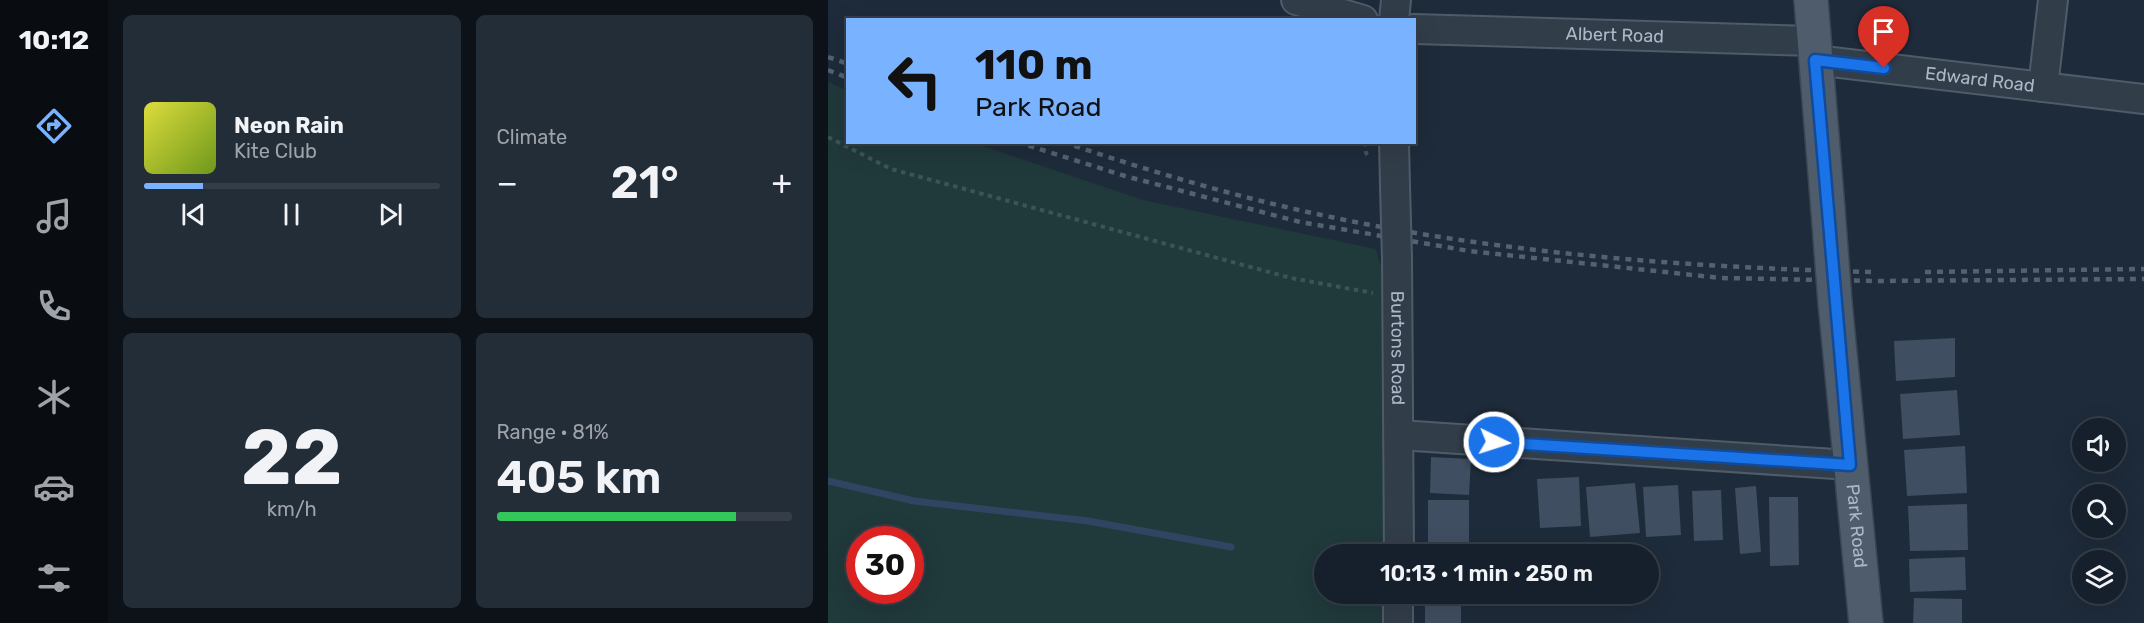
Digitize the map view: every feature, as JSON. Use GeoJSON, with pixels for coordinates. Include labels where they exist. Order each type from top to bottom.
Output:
{"type":"FeatureCollection","features":[{"type":"Feature","properties":{"kind":"main road","name":"Park Road"},"geometry":{"type":"LineString","coordinates":[[1810,0],[1835,302],[1866,623]]}},
{"type":"Feature","properties":{"kind":"street"},"geometry":{"type":"LineString","coordinates":[[1296,0],[1356,18]]}},
{"type":"Feature","properties":{"kind":"street"},"geometry":{"type":"LineString","coordinates":[[1394,18],[1396,0]]}},
{"type":"Feature","properties":{"kind":"street"},"geometry":{"type":"LineString","coordinates":[[2043,87],[2053,0]]}},
{"type":"Feature","properties":{"kind":"street","name":"Albert Road"},"geometry":{"type":"LineString","coordinates":[[1416,29],[1815,51]]}},
{"type":"Feature","properties":{"kind":"street","name":"Edward Road"},"geometry":{"type":"LineString","coordinates":[[1815,51],[2043,87],[2144,99]]}},
{"type":"Feature","properties":{"kind":"street","name":"Burtons Road"},"geometry":{"type":"LineString","coordinates":[[1394,144],[1398,297],[1398,544]]}},
{"type":"Feature","properties":{"kind":"street"},"geometry":{"type":"LineString","coordinates":[[1399,435],[1850,465]]}},
{"type":"Feature","properties":{"kind":"street"},"geometry":{"type":"LineString","coordinates":[[1398,604],[1398,623]]}},
{"type":"Feature","properties":{"kind":"path"},"geometry":{"type":"LineString","coordinates":[[828,137],[891,169],[1291,278],[1398,297]]}},
{"type":"Feature","properties":{"kind":"green space"},"geometry":{"type":"Polygon","coordinates":[[[828,82],[846,91],[846,144],[977,144],[1143,200],[1376,249],[1386,284],[1389,544],[1314,544],[1314,604],[1389,604],[1390,623],[828,623],[828,82]]]}},
{"type":"Feature","properties":{"kind":"building"},"geometry":{"type":"Polygon","coordinates":[[[1955,338],[1955,377],[1896,381],[1894,341],[1955,338]]]}},
{"type":"Feature","properties":{"kind":"building"},"geometry":{"type":"Polygon","coordinates":[[[1957,390],[1960,435],[1903,439],[1900,394],[1957,390]]]}},
{"type":"Feature","properties":{"kind":"building"},"geometry":{"type":"Polygon","coordinates":[[[1965,446],[1967,493],[1907,496],[1904,450],[1965,446]]]}},
{"type":"Feature","properties":{"kind":"building"},"geometry":{"type":"Polygon","coordinates":[[[1431,457],[1471,459],[1469,495],[1430,493],[1431,457]]]}},
{"type":"Feature","properties":{"kind":"building"},"geometry":{"type":"Polygon","coordinates":[[[1579,477],[1581,526],[1540,528],[1537,479],[1579,477]]]}},
{"type":"Feature","properties":{"kind":"building"},"geometry":{"type":"Polygon","coordinates":[[[1635,483],[1640,533],[1590,537],[1586,487],[1635,483]]]}},
{"type":"Feature","properties":{"kind":"building"},"geometry":{"type":"Polygon","coordinates":[[[1678,485],[1681,535],[1646,537],[1643,487],[1678,485]]]}},
{"type":"Feature","properties":{"kind":"building"},"geometry":{"type":"Polygon","coordinates":[[[1756,486],[1761,552],[1740,554],[1735,488],[1756,486]]]}},
{"type":"Feature","properties":{"kind":"building"},"geometry":{"type":"Polygon","coordinates":[[[1721,490],[1723,540],[1694,541],[1692,491],[1721,490]]]}},
{"type":"Feature","properties":{"kind":"building"},"geometry":{"type":"Polygon","coordinates":[[[1769,497],[1798,497],[1799,565],[1770,566],[1769,497]]]}},
{"type":"Feature","properties":{"kind":"building"},"geometry":{"type":"Polygon","coordinates":[[[1428,500],[1469,500],[1469,544],[1428,544],[1428,500]]]}},
{"type":"Feature","properties":{"kind":"building"},"geometry":{"type":"Polygon","coordinates":[[[1967,504],[1968,550],[1910,551],[1908,506],[1967,504]]]}},
{"type":"Feature","properties":{"kind":"building"},"geometry":{"type":"Polygon","coordinates":[[[1965,557],[1966,590],[1910,592],[1909,559],[1965,557]]]}},
{"type":"Feature","properties":{"kind":"building"},"geometry":{"type":"Polygon","coordinates":[[[1914,598],[1962,599],[1962,623],[1913,623],[1914,598]]]}},
{"type":"Feature","properties":{"kind":"building"},"geometry":{"type":"Polygon","coordinates":[[[1425,604],[1461,604],[1461,623],[1425,623],[1425,604]]]}},
{"type":"Feature","properties":{"kind":"waterway"},"geometry":{"type":"LineString","coordinates":[[828,481],[914,501],[1088,521],[1231,547]]}},
{"type":"Feature","properties":{"kind":"railway"},"geometry":{"type":"LineString","coordinates":[[828,57],[846,63]]}},
{"type":"Feature","properties":{"kind":"railway"},"geometry":{"type":"LineString","coordinates":[[828,70],[846,77]]}},
{"type":"Feature","properties":{"kind":"railway"},"geometry":{"type":"LineString","coordinates":[[1023,144],[1125,176],[1300,222],[1469,251],[1721,278],[1875,281],[2144,279]]}},
{"type":"Feature","properties":{"kind":"railway"},"geometry":{"type":"LineString","coordinates":[[1069,144],[1175,178],[1261,201],[1433,236],[1579,255],[1725,266],[1871,272]]}},
{"type":"Feature","properties":{"kind":"railway"},"geometry":{"type":"LineString","coordinates":[[1925,272],[2144,269]]}},
{"type":"Feature","properties":{"kind":"route"},"geometry":{"type":"LineString","coordinates":[[1494,442],[1850,465],[1815,60],[1884,68]]}}]}
